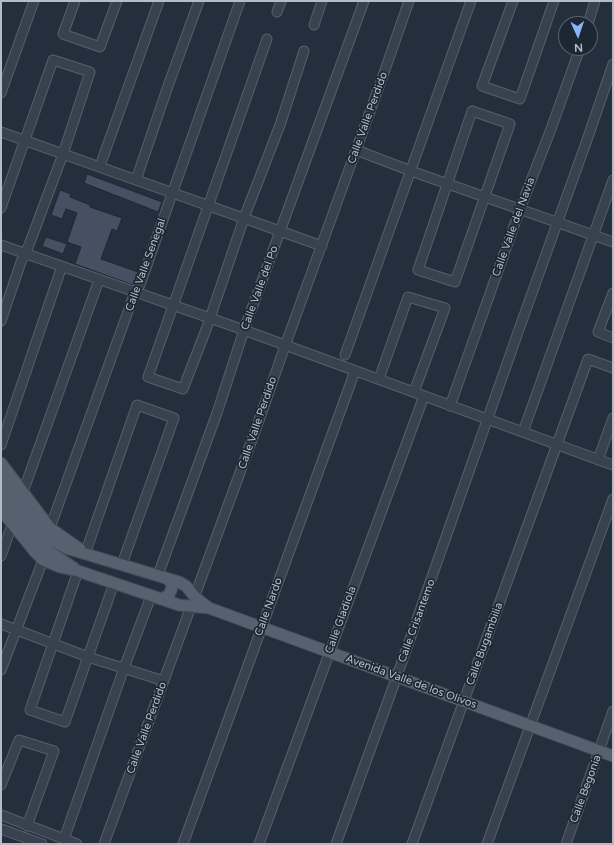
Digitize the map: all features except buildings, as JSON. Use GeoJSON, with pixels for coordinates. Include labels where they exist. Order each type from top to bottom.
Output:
{"type":"FeatureCollection","features":[{"type":"Feature","properties":{"kind":"main road"},"geometry":{"type":"LineString","coordinates":[[1,463],[50,528],[78,546],[85,554]]}},
{"type":"Feature","properties":{"kind":"main road"},"geometry":{"type":"LineString","coordinates":[[3,485],[43,534],[66,548],[179,582],[186,586],[193,601]]}},
{"type":"Feature","properties":{"kind":"main road"},"geometry":{"type":"LineString","coordinates":[[3,485],[28,529],[38,541],[50,552],[78,571]]}},
{"type":"Feature","properties":{"kind":"main road"},"geometry":{"type":"LineString","coordinates":[[1,510],[42,560],[60,568],[78,571]]}},
{"type":"Feature","properties":{"kind":"main road","name":"Avenida Valle de los Olivos"},"geometry":{"type":"LineString","coordinates":[[78,571],[179,606],[193,601],[613,756]]}},
{"type":"Feature","properties":{"kind":"main road"},"geometry":{"type":"LineString","coordinates":[[156,598],[169,594],[172,588],[171,582],[162,576]]}},
{"type":"Feature","properties":{"kind":"street"},"geometry":{"type":"LineString","coordinates":[[1,93],[34,1]]}},
{"type":"Feature","properties":{"kind":"street"},"geometry":{"type":"LineString","coordinates":[[75,1],[64,34],[100,47],[117,1]]}},
{"type":"Feature","properties":{"kind":"street"},"geometry":{"type":"LineString","coordinates":[[100,166],[159,1]]}},
{"type":"Feature","properties":{"kind":"street"},"geometry":{"type":"LineString","coordinates":[[136,180],[199,1]]}},
{"type":"Feature","properties":{"kind":"street","name":"Calle Valle Senegal"},"geometry":{"type":"LineString","coordinates":[[50,528],[136,292],[140,285],[240,1]]}},
{"type":"Feature","properties":{"kind":"street"},"geometry":{"type":"LineString","coordinates":[[277,12],[281,1]]}},
{"type":"Feature","properties":{"kind":"street"},"geometry":{"type":"LineString","coordinates":[[314,25],[322,1]]}},
{"type":"Feature","properties":{"kind":"street","name":"Calle Valle del Po"},"geometry":{"type":"LineString","coordinates":[[162,576],[244,330],[364,1]]}},
{"type":"Feature","properties":{"kind":"street","name":"Calle Valle Perdido"},"geometry":{"type":"LineString","coordinates":[[104,844],[257,426],[284,346],[322,246],[408,1]]}},
{"type":"Feature","properties":{"kind":"street"},"geometry":{"type":"LineString","coordinates":[[345,356],[471,1]]}},
{"type":"Feature","properties":{"kind":"street"},"geometry":{"type":"LineString","coordinates":[[513,1],[482,86],[520,99],[554,1]]}},
{"type":"Feature","properties":{"kind":"street"},"geometry":{"type":"LineString","coordinates":[[590,16],[595,1]]}},
{"type":"Feature","properties":{"kind":"street"},"geometry":{"type":"LineString","coordinates":[[267,39],[148,377],[183,389],[244,218],[280,125],[304,51]]}},
{"type":"Feature","properties":{"kind":"street","name":"Calle Valle del Navia"},"geometry":{"type":"LineString","coordinates":[[450,406],[520,209],[577,56]]}},
{"type":"Feature","properties":{"kind":"street"},"geometry":{"type":"LineString","coordinates":[[1,208],[26,141],[53,60],[90,72],[63,154],[26,253],[21,262],[1,321]]}},
{"type":"Feature","properties":{"kind":"street","name":"Calle Crisantemo"},"geometry":{"type":"LineString","coordinates":[[336,844],[488,420],[613,64]]}},
{"type":"Feature","properties":{"kind":"street"},"geometry":{"type":"LineString","coordinates":[[472,111],[510,124],[484,196],[454,282],[418,270],[446,182],[472,111]]}},
{"type":"Feature","properties":{"kind":"street"},"geometry":{"type":"LineString","coordinates":[[1,132],[281,230],[322,246]]}},
{"type":"Feature","properties":{"kind":"street"},"geometry":{"type":"LineString","coordinates":[[356,150],[411,171],[446,182],[613,242]]}},
{"type":"Feature","properties":{"kind":"street"},"geometry":{"type":"LineString","coordinates":[[522,432],[613,180]]}},
{"type":"Feature","properties":{"kind":"street"},"geometry":{"type":"LineString","coordinates":[[1,245],[244,330],[284,346],[380,379],[613,465]]}},
{"type":"Feature","properties":{"kind":"street"},"geometry":{"type":"LineString","coordinates":[[1,445],[62,266]]}},
{"type":"Feature","properties":{"kind":"street"},"geometry":{"type":"LineString","coordinates":[[23,492],[99,280]]}},
{"type":"Feature","properties":{"kind":"street"},"geometry":{"type":"LineString","coordinates":[[613,293],[598,332],[613,338]]}},
{"type":"Feature","properties":{"kind":"street"},"geometry":{"type":"LineString","coordinates":[[380,379],[408,297],[445,308],[414,392]]}},
{"type":"Feature","properties":{"kind":"street","name":"Calle Bugambilia"},"geometry":{"type":"LineString","coordinates":[[412,844],[588,359],[613,368]]}},
{"type":"Feature","properties":{"kind":"street","name":"Calle Nardo"},"geometry":{"type":"LineString","coordinates":[[183,844],[355,371]]}},
{"type":"Feature","properties":{"kind":"street","name":"Calle Gladiola"},"geometry":{"type":"LineString","coordinates":[[259,844],[424,396]]}},
{"type":"Feature","properties":{"kind":"street"},"geometry":{"type":"LineString","coordinates":[[85,554],[137,405],[174,418],[122,564]]}},
{"type":"Feature","properties":{"kind":"street"},"geometry":{"type":"LineString","coordinates":[[598,460],[613,418]]}},
{"type":"Feature","properties":{"kind":"street"},"geometry":{"type":"LineString","coordinates":[[487,844],[613,499]]}},
{"type":"Feature","properties":{"kind":"street"},"geometry":{"type":"LineString","coordinates":[[1,556],[12,525]]}},
{"type":"Feature","properties":{"kind":"street"},"geometry":{"type":"LineString","coordinates":[[1,670],[42,560]]}},
{"type":"Feature","properties":{"kind":"street"},"geometry":{"type":"LineString","coordinates":[[78,571],[30,710],[65,722],[114,583]]}},
{"type":"Feature","properties":{"kind":"street"},"geometry":{"type":"LineString","coordinates":[[64,839],[124,668],[156,598]]}},
{"type":"Feature","properties":{"kind":"street"},"geometry":{"type":"LineString","coordinates":[[1,624],[88,657],[164,682]]}},
{"type":"Feature","properties":{"kind":"street","name":"Calle Begonia"},"geometry":{"type":"LineString","coordinates":[[566,844],[613,711]]}},
{"type":"Feature","properties":{"kind":"street"},"geometry":{"type":"LineString","coordinates":[[1,785],[19,740],[54,751],[27,826]]}},
{"type":"Feature","properties":{"kind":"street"},"geometry":{"type":"LineString","coordinates":[[1,815],[77,844]]}},
{"type":"Feature","properties":{"kind":"street"},"geometry":{"type":"LineString","coordinates":[[1,829],[42,844]]}}]}
